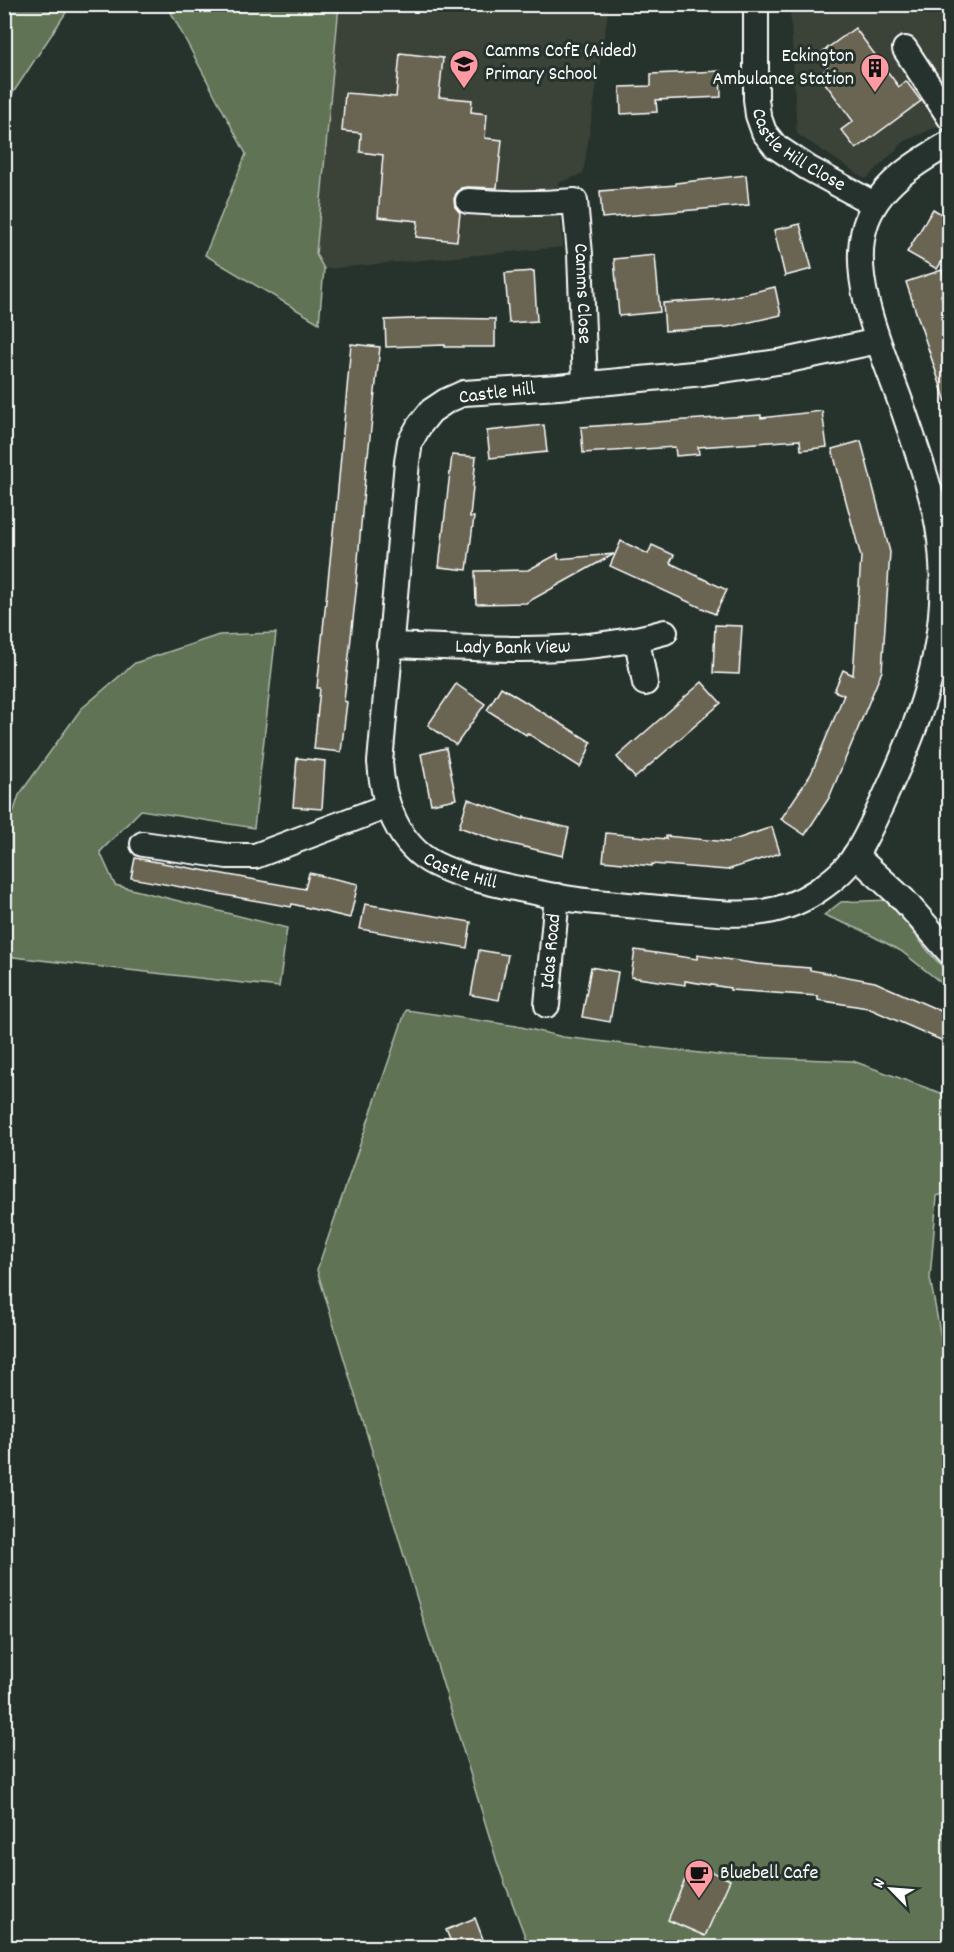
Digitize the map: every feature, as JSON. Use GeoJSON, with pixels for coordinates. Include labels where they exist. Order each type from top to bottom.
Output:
{"type":"FeatureCollection","features":[{"type":"Feature","properties":{"kind":"street","name":"Castle Hill Close"},"geometry":{"type":"LineString","coordinates":[[756,4],[756,99],[758,115],[764,132],[775,146],[800,163],[874,204]]}},
{"type":"Feature","properties":{"kind":"street"},"geometry":{"type":"LineString","coordinates":[[905,49],[950,118]]}},
{"type":"Feature","properties":{"kind":"street","name":"Castle Hill"},"geometry":{"type":"LineString","coordinates":[[878,341],[783,361],[703,373],[464,393],[431,411],[410,442],[407,462],[380,762],[381,784],[388,806],[400,830],[414,848],[432,863],[458,873],[501,885],[577,901],[736,915],[765,912],[794,905],[832,881],[855,855],[913,736],[929,686],[938,644],[943,601],[942,559],[932,501],[878,341],[866,297],[862,272],[864,227],[874,204],[890,185],[919,160],[950,143]]}},
{"type":"Feature","properties":{"kind":"street","name":"Camms Close"},"geometry":{"type":"LineString","coordinates":[[468,201],[542,204],[575,201],[580,254],[585,384]]}},
{"type":"Feature","properties":{"kind":"street","name":"Lady Bank View"},"geometry":{"type":"LineString","coordinates":[[389,645],[499,648],[588,647],[637,640],[665,632]]}},
{"type":"Feature","properties":{"kind":"street"},"geometry":{"type":"LineString","coordinates":[[637,640],[645,683]]}},
{"type":"Feature","properties":{"kind":"street"},"geometry":{"type":"LineString","coordinates":[[143,844],[227,856],[255,856],[388,806]]}},
{"type":"Feature","properties":{"kind":"street"},"geometry":{"type":"LineString","coordinates":[[855,855],[903,899],[950,953]]}},
{"type":"Feature","properties":{"kind":"street","name":"Idas Road"},"geometry":{"type":"LineString","coordinates":[[548,1005],[557,896]]}},
{"type":"Feature","properties":{"kind":"shaded area","name":"Camms CofE (Aided) Primary School"},"geometry":{"type":"Polygon","coordinates":[[[339,5],[609,5],[583,174],[558,183],[563,247],[324,269],[316,254],[339,5]]]}},
{"type":"Feature","properties":{"kind":"shaded area"},"geometry":{"type":"Polygon","coordinates":[[[790,5],[949,5],[949,121],[905,141],[866,179],[797,134],[790,5]]]}},
{"type":"Feature","properties":{"kind":"green space"},"geometry":{"type":"Polygon","coordinates":[[[4,5],[71,5],[5,105],[4,5]]]}},
{"type":"Feature","properties":{"kind":"green space"},"geometry":{"type":"Polygon","coordinates":[[[167,5],[339,5],[316,254],[324,269],[319,323],[205,255],[246,154],[167,5]]]}},
{"type":"Feature","properties":{"kind":"green space"},"geometry":{"type":"Polygon","coordinates":[[[276,633],[254,828],[141,810],[100,852],[115,885],[287,928],[279,987],[5,956],[5,838],[19,795],[81,709],[135,663],[219,635],[276,633]]]}},
{"type":"Feature","properties":{"kind":"green space"},"geometry":{"type":"Polygon","coordinates":[[[888,900],[899,911],[926,949],[949,973],[949,989],[901,951],[861,930],[824,915],[841,902],[888,900]]]}},
{"type":"Feature","properties":{"kind":"green space"},"geometry":{"type":"Polygon","coordinates":[[[406,1010],[517,1026],[563,1037],[726,1056],[853,1061],[949,1096],[949,1192],[937,1196],[930,1278],[950,1386],[949,1947],[529,1947],[498,1865],[317,1270],[406,1010]]]}},
{"type":"Feature","properties":{"kind":"building","name":"Eckington Ambulance Station"},"geometry":{"type":"Polygon","coordinates":[[[855,28],[899,87],[906,81],[921,101],[856,149],[841,130],[853,121],[819,75],[828,68],[818,55],[855,28]]]}},
{"type":"Feature","properties":{"kind":"building"},"geometry":{"type":"Polygon","coordinates":[[[400,53],[443,58],[439,97],[472,100],[471,112],[487,114],[485,138],[502,140],[497,188],[461,188],[456,194],[455,207],[460,213],[457,241],[416,237],[418,221],[378,217],[383,155],[360,152],[361,133],[342,131],[345,93],[396,97],[400,53]]]}},
{"type":"Feature","properties":{"kind":"building"},"geometry":{"type":"Polygon","coordinates":[[[720,71],[721,97],[656,100],[657,112],[621,114],[620,87],[651,86],[651,74],[720,71]]]}},
{"type":"Feature","properties":{"kind":"building"},"geometry":{"type":"Polygon","coordinates":[[[746,175],[749,205],[602,218],[600,191],[676,185],[676,183],[746,175]]]}},
{"type":"Feature","properties":{"kind":"building"},"geometry":{"type":"Polygon","coordinates":[[[933,209],[950,219],[950,249],[937,269],[907,252],[933,209]]]}},
{"type":"Feature","properties":{"kind":"building"},"geometry":{"type":"Polygon","coordinates":[[[800,224],[812,269],[785,276],[774,230],[800,224]]]}},
{"type":"Feature","properties":{"kind":"building"},"geometry":{"type":"Polygon","coordinates":[[[655,255],[660,312],[619,316],[614,259],[655,255]]]}},
{"type":"Feature","properties":{"kind":"building"},"geometry":{"type":"Polygon","coordinates":[[[942,270],[949,293],[941,295],[950,321],[950,401],[946,402],[906,282],[942,270]]]}},
{"type":"Feature","properties":{"kind":"building"},"geometry":{"type":"Polygon","coordinates":[[[534,271],[537,321],[509,323],[505,273],[534,271]]]}},
{"type":"Feature","properties":{"kind":"building"},"geometry":{"type":"Polygon","coordinates":[[[775,287],[781,315],[728,327],[665,331],[663,303],[722,299],[775,287]]]}},
{"type":"Feature","properties":{"kind":"building"},"geometry":{"type":"Polygon","coordinates":[[[495,319],[495,347],[445,347],[445,345],[386,347],[385,320],[495,319]]]}},
{"type":"Feature","properties":{"kind":"building"},"geometry":{"type":"Polygon","coordinates":[[[351,344],[380,347],[367,455],[341,752],[314,749],[320,688],[317,688],[351,344]]]}},
{"type":"Feature","properties":{"kind":"building"},"geometry":{"type":"Polygon","coordinates":[[[822,411],[827,447],[801,450],[800,440],[698,447],[699,454],[676,456],[675,447],[583,453],[581,427],[761,415],[761,418],[822,411]]]}},
{"type":"Feature","properties":{"kind":"building"},"geometry":{"type":"Polygon","coordinates":[[[544,425],[547,452],[490,458],[487,431],[544,425]]]}},
{"type":"Feature","properties":{"kind":"building"},"geometry":{"type":"Polygon","coordinates":[[[861,441],[890,552],[882,671],[829,798],[805,835],[781,819],[811,774],[844,695],[834,691],[843,670],[853,675],[861,557],[832,449],[861,441]]]}},
{"type":"Feature","properties":{"kind":"building"},"geometry":{"type":"Polygon","coordinates":[[[452,455],[476,457],[470,517],[474,517],[467,570],[439,567],[452,455]]]}},
{"type":"Feature","properties":{"kind":"building"},"geometry":{"type":"Polygon","coordinates":[[[621,541],[648,554],[652,545],[674,555],[670,563],[727,590],[715,614],[610,566],[621,541]]]}},
{"type":"Feature","properties":{"kind":"building"},"geometry":{"type":"Polygon","coordinates":[[[558,554],[558,559],[614,554],[526,603],[476,604],[475,571],[528,570],[558,554]]]}},
{"type":"Feature","properties":{"kind":"building"},"geometry":{"type":"Polygon","coordinates":[[[715,625],[742,626],[739,674],[713,673],[715,625]]]}},
{"type":"Feature","properties":{"kind":"building"},"geometry":{"type":"Polygon","coordinates":[[[702,682],[721,703],[635,778],[617,757],[702,682]]]}},
{"type":"Feature","properties":{"kind":"building"},"geometry":{"type":"Polygon","coordinates":[[[456,684],[485,704],[456,745],[428,725],[456,684]]]}},
{"type":"Feature","properties":{"kind":"building"},"geometry":{"type":"Polygon","coordinates":[[[501,687],[591,742],[580,767],[487,710],[501,687]]]}},
{"type":"Feature","properties":{"kind":"building"},"geometry":{"type":"Polygon","coordinates":[[[446,748],[456,799],[431,804],[421,754],[446,748]]]}},
{"type":"Feature","properties":{"kind":"building"},"geometry":{"type":"Polygon","coordinates":[[[297,758],[325,761],[322,809],[293,807],[297,758]]]}},
{"type":"Feature","properties":{"kind":"building"},"geometry":{"type":"Polygon","coordinates":[[[468,799],[524,819],[524,817],[569,828],[563,856],[495,840],[459,827],[468,799]]]}},
{"type":"Feature","properties":{"kind":"building"},"geometry":{"type":"Polygon","coordinates":[[[772,827],[780,853],[727,870],[603,861],[606,833],[728,842],[772,827]]]}},
{"type":"Feature","properties":{"kind":"building"},"geometry":{"type":"Polygon","coordinates":[[[135,858],[305,889],[309,873],[358,884],[350,918],[292,904],[291,907],[131,878],[135,858]]]}},
{"type":"Feature","properties":{"kind":"building"},"geometry":{"type":"Polygon","coordinates":[[[365,904],[471,922],[467,948],[360,929],[365,904]]]}},
{"type":"Feature","properties":{"kind":"building"},"geometry":{"type":"Polygon","coordinates":[[[479,950],[508,955],[499,1000],[471,995],[479,950]]]}},
{"type":"Feature","properties":{"kind":"building"},"geometry":{"type":"Polygon","coordinates":[[[635,950],[697,959],[698,955],[758,964],[810,968],[810,970],[875,982],[950,1015],[950,1044],[868,1008],[818,1000],[818,996],[730,990],[730,988],[685,981],[685,985],[631,977],[635,950]]]}},
{"type":"Feature","properties":{"kind":"building"},"geometry":{"type":"Polygon","coordinates":[[[591,967],[618,972],[610,1022],[582,1017],[591,967]]]}},
{"type":"Feature","properties":{"kind":"building","name":"Bluebell Cafe"},"geometry":{"type":"Polygon","coordinates":[[[692,1863],[730,1880],[705,1936],[668,1920],[692,1863]]]}},
{"type":"Feature","properties":{"kind":"building"},"geometry":{"type":"Polygon","coordinates":[[[475,1918],[486,1947],[453,1947],[446,1930],[475,1918]]]}},
{"type":"Feature","properties":{"kind":"place","name":"Camms CofE (Aided) Primary School"},"geometry":{"type":"Point","coordinates":[464,90]}},
{"type":"Feature","properties":{"kind":"place","name":"Eckington Ambulance Station"},"geometry":{"type":"Point","coordinates":[875,94]}},
{"type":"Feature","properties":{"kind":"place","name":"Bluebell Cafe"},"geometry":{"type":"Point","coordinates":[699,1900]}}]}
